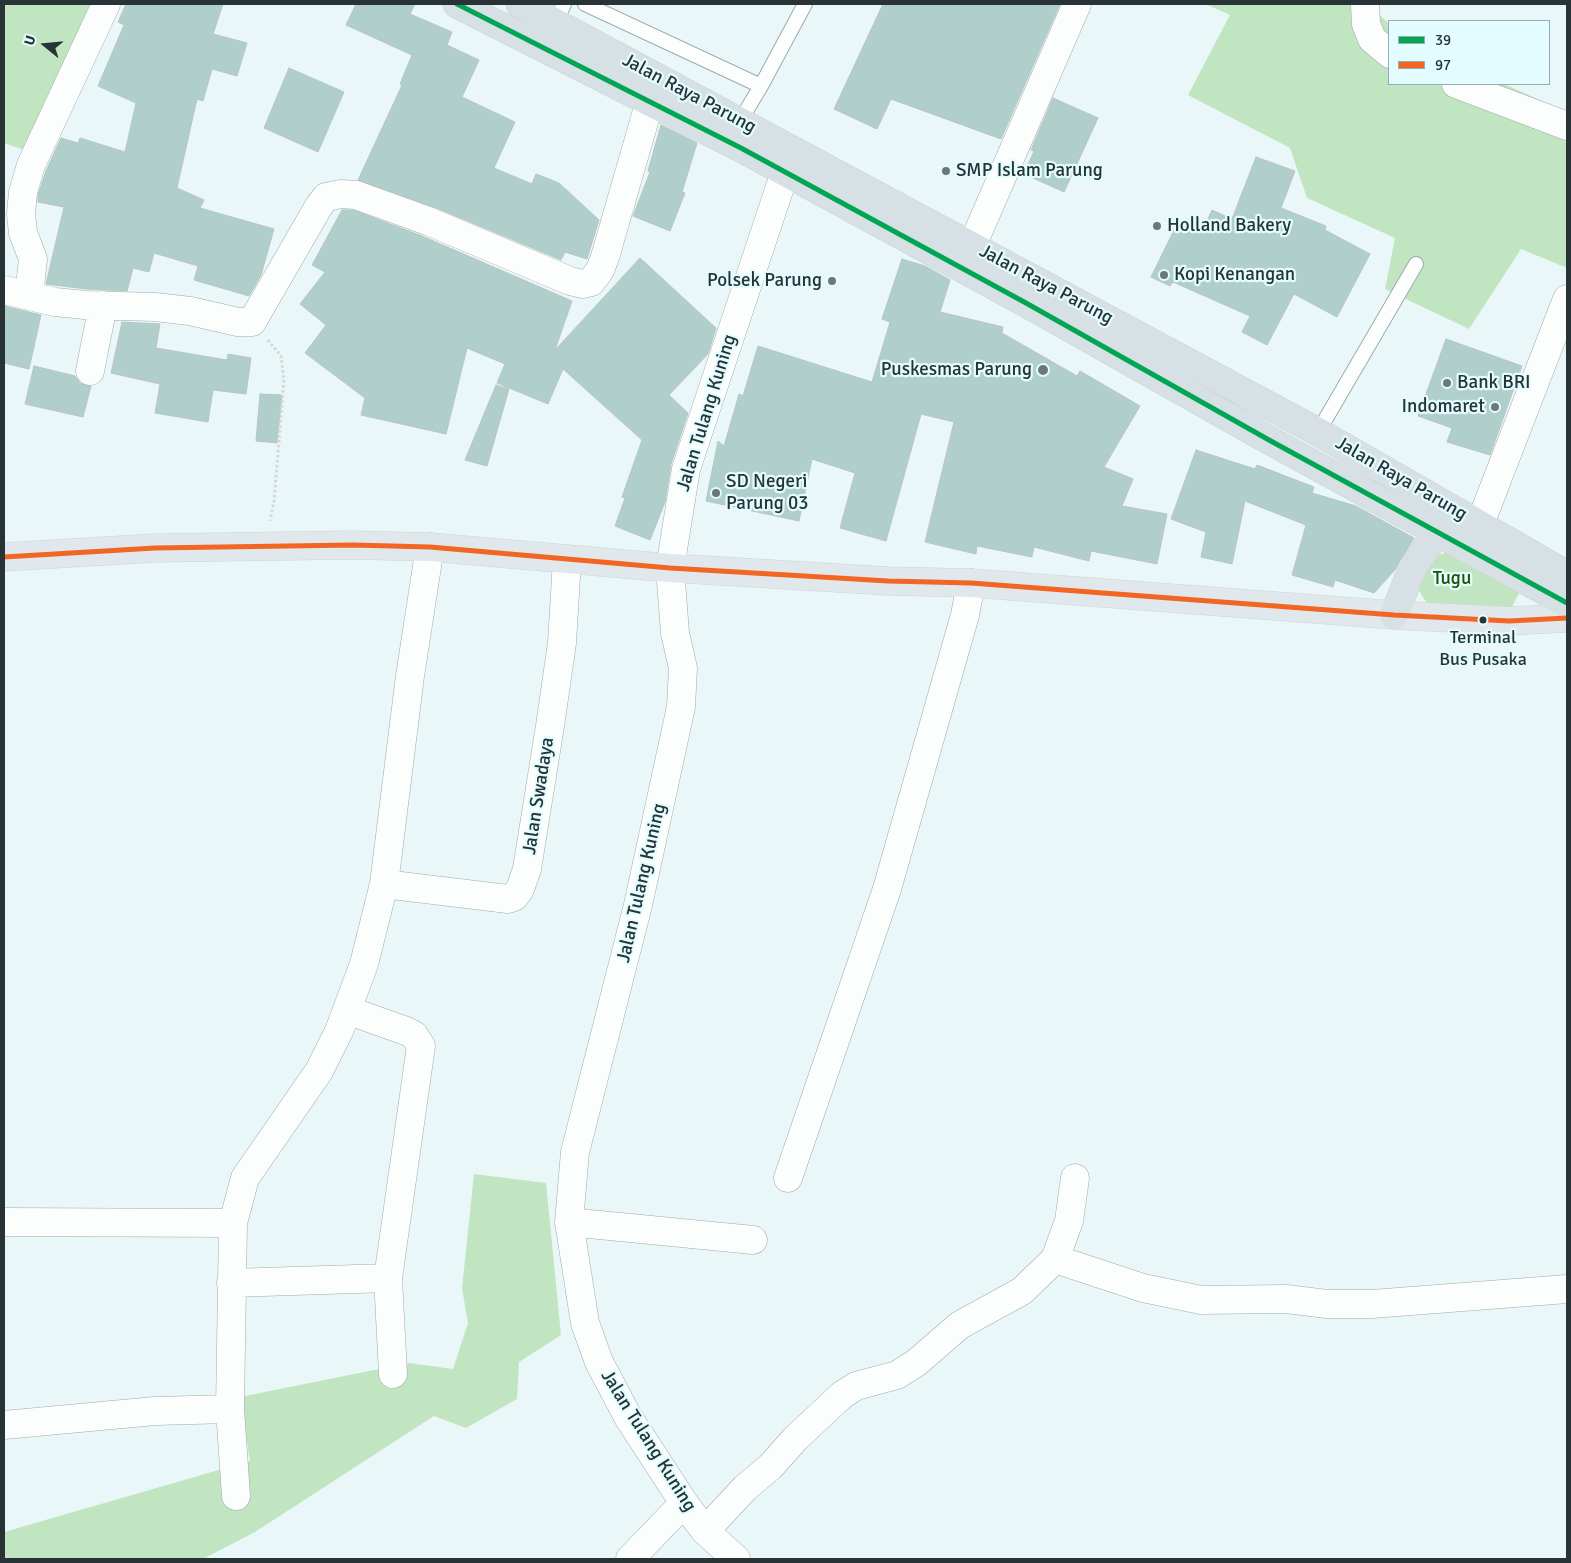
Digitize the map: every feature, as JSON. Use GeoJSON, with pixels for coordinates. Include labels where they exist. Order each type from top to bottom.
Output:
{"type":"FeatureCollection","features":[{"type":"Feature","properties":{"kind":"highway","name":"Jalan Raya Parung"},"geometry":{"type":"LineString","coordinates":[[457,4],[650,101],[785,172],[1318,432],[1453,509],[1476,537],[1567,603]]}},
{"type":"Feature","properties":{"kind":"highway","name":"Jalan Raya Parung"},"geometry":{"type":"LineString","coordinates":[[527,5],[560,13],[740,121],[972,246],[1033,292],[1269,440],[1438,532],[1476,537],[1567,575]]}},
{"type":"Feature","properties":{"kind":"highway"},"geometry":{"type":"LineString","coordinates":[[1394,615],[1412,569],[1453,509]]}},
{"type":"Feature","properties":{"kind":"main road"},"geometry":{"type":"LineString","coordinates":[[4,557],[155,548],[264,548],[353,545],[430,547],[670,568],[888,581],[971,583],[1394,615],[1508,621],[1567,618]]}},
{"type":"Feature","properties":{"kind":"street"},"geometry":{"type":"LineString","coordinates":[[106,4],[31,165],[23,192],[21,214],[22,233],[34,258],[16,293],[55,302],[155,307],[190,311],[238,322],[252,322],[319,206],[326,197],[341,194],[356,195],[428,221],[570,281],[582,284],[591,282],[600,270],[605,257],[650,101]]}},
{"type":"Feature","properties":{"kind":"street"},"geometry":{"type":"LineString","coordinates":[[972,246],[1077,4]]}},
{"type":"Feature","properties":{"kind":"street"},"geometry":{"type":"LineString","coordinates":[[1365,4],[1366,24],[1372,39],[1388,52]]}},
{"type":"Feature","properties":{"kind":"street"},"geometry":{"type":"LineString","coordinates":[[516,35],[527,5]]}},
{"type":"Feature","properties":{"kind":"street"},"geometry":{"type":"LineString","coordinates":[[1459,85],[1567,126]]}},
{"type":"Feature","properties":{"kind":"street","name":"Jalan Tulang Kuning"},"geometry":{"type":"LineString","coordinates":[[736,1559],[705,1531],[684,1503],[628,1417],[599,1362],[585,1323],[569,1222],[575,1152],[638,905],[681,707],[683,668],[675,633],[670,568],[686,469],[785,172]]}},
{"type":"Feature","properties":{"kind":"street"},"geometry":{"type":"LineString","coordinates":[[1476,537],[1567,299]]}},
{"type":"Feature","properties":{"kind":"street"},"geometry":{"type":"LineString","coordinates":[[90,371],[102,305]]}},
{"type":"Feature","properties":{"kind":"street"},"geometry":{"type":"LineString","coordinates":[[236,1496],[230,1409],[233,1223],[245,1178],[319,1071],[347,1010],[364,964],[384,884],[410,676],[430,547]]}},
{"type":"Feature","properties":{"kind":"street","name":"Jalan Swadaya"},"geometry":{"type":"LineString","coordinates":[[384,884],[508,899],[514,897],[520,890],[527,869],[550,726],[562,643],[568,560]]}},
{"type":"Feature","properties":{"kind":"street"},"geometry":{"type":"LineString","coordinates":[[788,1178],[887,890],[965,615],[971,583]]}},
{"type":"Feature","properties":{"kind":"street"},"geometry":{"type":"LineString","coordinates":[[347,1010],[406,1031],[414,1035],[421,1046],[388,1278],[393,1374]]}},
{"type":"Feature","properties":{"kind":"street"},"geometry":{"type":"LineString","coordinates":[[705,1531],[745,1488],[772,1466],[795,1439],[842,1394],[856,1386],[897,1375],[916,1363],[960,1325],[1022,1291],[1055,1259],[1069,1221],[1074,1178]]}},
{"type":"Feature","properties":{"kind":"street"},"geometry":{"type":"LineString","coordinates":[[4,1222],[233,1223]]}},
{"type":"Feature","properties":{"kind":"street"},"geometry":{"type":"LineString","coordinates":[[569,1222],[753,1240]]}},
{"type":"Feature","properties":{"kind":"street"},"geometry":{"type":"LineString","coordinates":[[1055,1259],[1143,1288],[1201,1300],[1276,1299],[1327,1304],[1372,1304],[1567,1288]]}},
{"type":"Feature","properties":{"kind":"street"},"geometry":{"type":"LineString","coordinates":[[232,1283],[388,1278]]}},
{"type":"Feature","properties":{"kind":"street"},"geometry":{"type":"LineString","coordinates":[[4,1425],[155,1411],[230,1409]]}},
{"type":"Feature","properties":{"kind":"street"},"geometry":{"type":"LineString","coordinates":[[630,1559],[684,1503]]}},
{"type":"Feature","properties":{"kind":"lane"},"geometry":{"type":"LineString","coordinates":[[585,4],[761,86]]}},
{"type":"Feature","properties":{"kind":"lane"},"geometry":{"type":"LineString","coordinates":[[740,121],[805,4]]}},
{"type":"Feature","properties":{"kind":"lane"},"geometry":{"type":"LineString","coordinates":[[544,48],[560,13]]}},
{"type":"Feature","properties":{"kind":"lane"},"geometry":{"type":"LineString","coordinates":[[1318,432],[1416,264]]}},
{"type":"Feature","properties":{"kind":"path"},"geometry":{"type":"LineString","coordinates":[[252,322],[281,356],[283,368],[274,501],[264,548]]}},
{"type":"Feature","properties":{"kind":"green space"},"geometry":{"type":"Polygon","coordinates":[[[4,4],[97,4],[33,153],[4,143],[4,4]]]}},
{"type":"Feature","properties":{"kind":"green space"},"geometry":{"type":"Polygon","coordinates":[[[1205,4],[1369,4],[1388,23],[1388,85],[1506,85],[1567,112],[1567,268],[1521,249],[1469,329],[1385,289],[1395,238],[1307,198],[1290,148],[1188,95],[1230,15],[1205,4]]]}},
{"type":"Feature","properties":{"kind":"green space","name":"Tugu"},"geometry":{"type":"Polygon","coordinates":[[[1455,550],[1520,591],[1511,609],[1427,603],[1417,588],[1437,555],[1455,550]]]}},
{"type":"Feature","properties":{"kind":"green space"},"geometry":{"type":"Polygon","coordinates":[[[474,1174],[546,1183],[561,1335],[519,1362],[517,1399],[466,1428],[434,1416],[255,1532],[203,1559],[4,1559],[4,1532],[250,1461],[240,1397],[409,1363],[453,1369],[468,1323],[462,1288],[474,1174]]]}},
{"type":"Feature","properties":{"kind":"building"},"geometry":{"type":"Polygon","coordinates":[[[126,4],[223,4],[213,34],[247,43],[237,76],[212,69],[203,101],[197,99],[177,188],[204,200],[200,208],[274,229],[261,275],[249,296],[194,280],[198,266],[154,253],[149,272],[133,268],[127,291],[86,289],[46,284],[64,207],[38,202],[38,195],[46,171],[61,138],[78,143],[80,138],[125,152],[136,103],[98,86],[124,25],[118,22],[126,4]]]}},
{"type":"Feature","properties":{"kind":"building"},"geometry":{"type":"Polygon","coordinates":[[[356,4],[415,4],[410,14],[452,32],[447,45],[479,60],[462,97],[515,122],[494,168],[532,184],[536,174],[559,183],[599,220],[587,259],[565,252],[561,260],[434,207],[358,180],[402,85],[400,84],[412,55],[346,25],[356,4]]]}},
{"type":"Feature","properties":{"kind":"building"},"geometry":{"type":"Polygon","coordinates":[[[883,4],[1060,4],[1001,139],[891,99],[877,129],[834,109],[883,4]]]}},
{"type":"Feature","properties":{"kind":"building"},"geometry":{"type":"Polygon","coordinates":[[[289,68],[344,92],[318,152],[264,128],[289,68]]]}},
{"type":"Feature","properties":{"kind":"building"},"geometry":{"type":"Polygon","coordinates":[[[1053,98],[1098,118],[1064,192],[1024,174],[1034,151],[1031,150],[1053,98]]]}},
{"type":"Feature","properties":{"kind":"building"},"geometry":{"type":"Polygon","coordinates":[[[661,125],[697,143],[682,192],[685,193],[670,231],[633,216],[650,172],[648,171],[661,125]]]}},
{"type":"Feature","properties":{"kind":"building"},"geometry":{"type":"Polygon","coordinates":[[[1256,157],[1295,171],[1281,208],[1326,226],[1325,230],[1370,254],[1337,317],[1294,294],[1267,345],[1242,332],[1250,316],[1173,282],[1170,286],[1151,277],[1179,220],[1202,232],[1212,210],[1232,219],[1256,157]]]}},
{"type":"Feature","properties":{"kind":"building"},"geometry":{"type":"Polygon","coordinates":[[[342,210],[353,210],[422,236],[572,301],[555,350],[640,258],[716,328],[708,354],[669,395],[688,413],[671,464],[665,502],[650,540],[615,526],[625,498],[622,497],[642,440],[563,369],[548,404],[497,383],[505,364],[467,348],[446,434],[361,415],[365,398],[305,353],[326,325],[300,304],[325,272],[312,265],[342,210]]]}},
{"type":"Feature","properties":{"kind":"building"},"geometry":{"type":"Polygon","coordinates":[[[902,259],[925,266],[950,280],[940,312],[1003,327],[1002,333],[1077,376],[1080,371],[1140,406],[1104,467],[1133,479],[1122,506],[1167,514],[1157,564],[1091,551],[1089,561],[1034,547],[1032,557],[977,546],[976,554],[925,542],[954,422],[921,414],[886,541],[840,528],[855,473],[812,459],[799,521],[706,501],[718,441],[724,446],[739,394],[743,396],[758,346],[872,382],[890,322],[882,319],[902,259]]]}},
{"type":"Feature","properties":{"kind":"building"},"geometry":{"type":"Polygon","coordinates":[[[4,306],[41,315],[29,369],[4,363],[4,306]]]}},
{"type":"Feature","properties":{"kind":"building"},"geometry":{"type":"Polygon","coordinates":[[[122,322],[160,324],[156,348],[227,360],[228,354],[251,358],[246,394],[213,390],[208,422],[155,413],[160,384],[111,373],[122,322]]]}},
{"type":"Feature","properties":{"kind":"building"},"geometry":{"type":"Polygon","coordinates":[[[1446,339],[1522,366],[1490,455],[1447,442],[1452,428],[1418,416],[1446,339]]]}},
{"type":"Feature","properties":{"kind":"building"},"geometry":{"type":"Polygon","coordinates":[[[34,366],[75,376],[80,383],[91,386],[83,417],[25,404],[34,366]]]}},
{"type":"Feature","properties":{"kind":"building"},"geometry":{"type":"Polygon","coordinates":[[[496,385],[509,389],[487,466],[465,460],[496,385]]]}},
{"type":"Feature","properties":{"kind":"building"},"geometry":{"type":"Polygon","coordinates":[[[260,394],[282,395],[277,443],[256,441],[260,394]]]}},
{"type":"Feature","properties":{"kind":"building"},"geometry":{"type":"Polygon","coordinates":[[[1196,450],[1255,469],[1257,465],[1314,487],[1312,493],[1356,506],[1414,538],[1394,571],[1374,593],[1335,580],[1333,587],[1292,575],[1306,525],[1245,501],[1232,564],[1201,557],[1206,532],[1171,519],[1196,450]]]}},
{"type":"Feature","properties":{"kind":"transit line","name":"39"},"geometry":{"type":"LineString","coordinates":[[457,4],[741,148],[1026,303],[1269,440],[1567,603]]}},
{"type":"Feature","properties":{"kind":"transit line","name":"97"},"geometry":{"type":"LineString","coordinates":[[4,557],[155,548],[353,545],[430,547],[670,568],[888,581],[971,583],[1394,615],[1509,621],[1567,618]]}},
{"type":"Feature","properties":{"kind":"place","name":"SMP Islam Parung"},"geometry":{"type":"Point","coordinates":[946,171]}},
{"type":"Feature","properties":{"kind":"place","name":"Holland Bakery"},"geometry":{"type":"Point","coordinates":[1157,226]}},
{"type":"Feature","properties":{"kind":"place","name":"Kopi Kenangan"},"geometry":{"type":"Point","coordinates":[1164,275]}},
{"type":"Feature","properties":{"kind":"place","name":"Polsek Parung"},"geometry":{"type":"Point","coordinates":[832,281]}},
{"type":"Feature","properties":{"kind":"place","name":"Puskesmas Parung"},"geometry":{"type":"Point","coordinates":[1043,370]}},
{"type":"Feature","properties":{"kind":"place","name":"Bank BRI"},"geometry":{"type":"Point","coordinates":[1447,383]}},
{"type":"Feature","properties":{"kind":"place","name":"Indomaret"},"geometry":{"type":"Point","coordinates":[1495,407]}},
{"type":"Feature","properties":{"kind":"place","name":"SD Negeri Parung 03"},"geometry":{"type":"Point","coordinates":[716,493]}},
{"type":"Feature","properties":{"kind":"place","name":"Terminal Bus Pusaka"},"geometry":{"type":"Point","coordinates":[1483,620]}}]}
